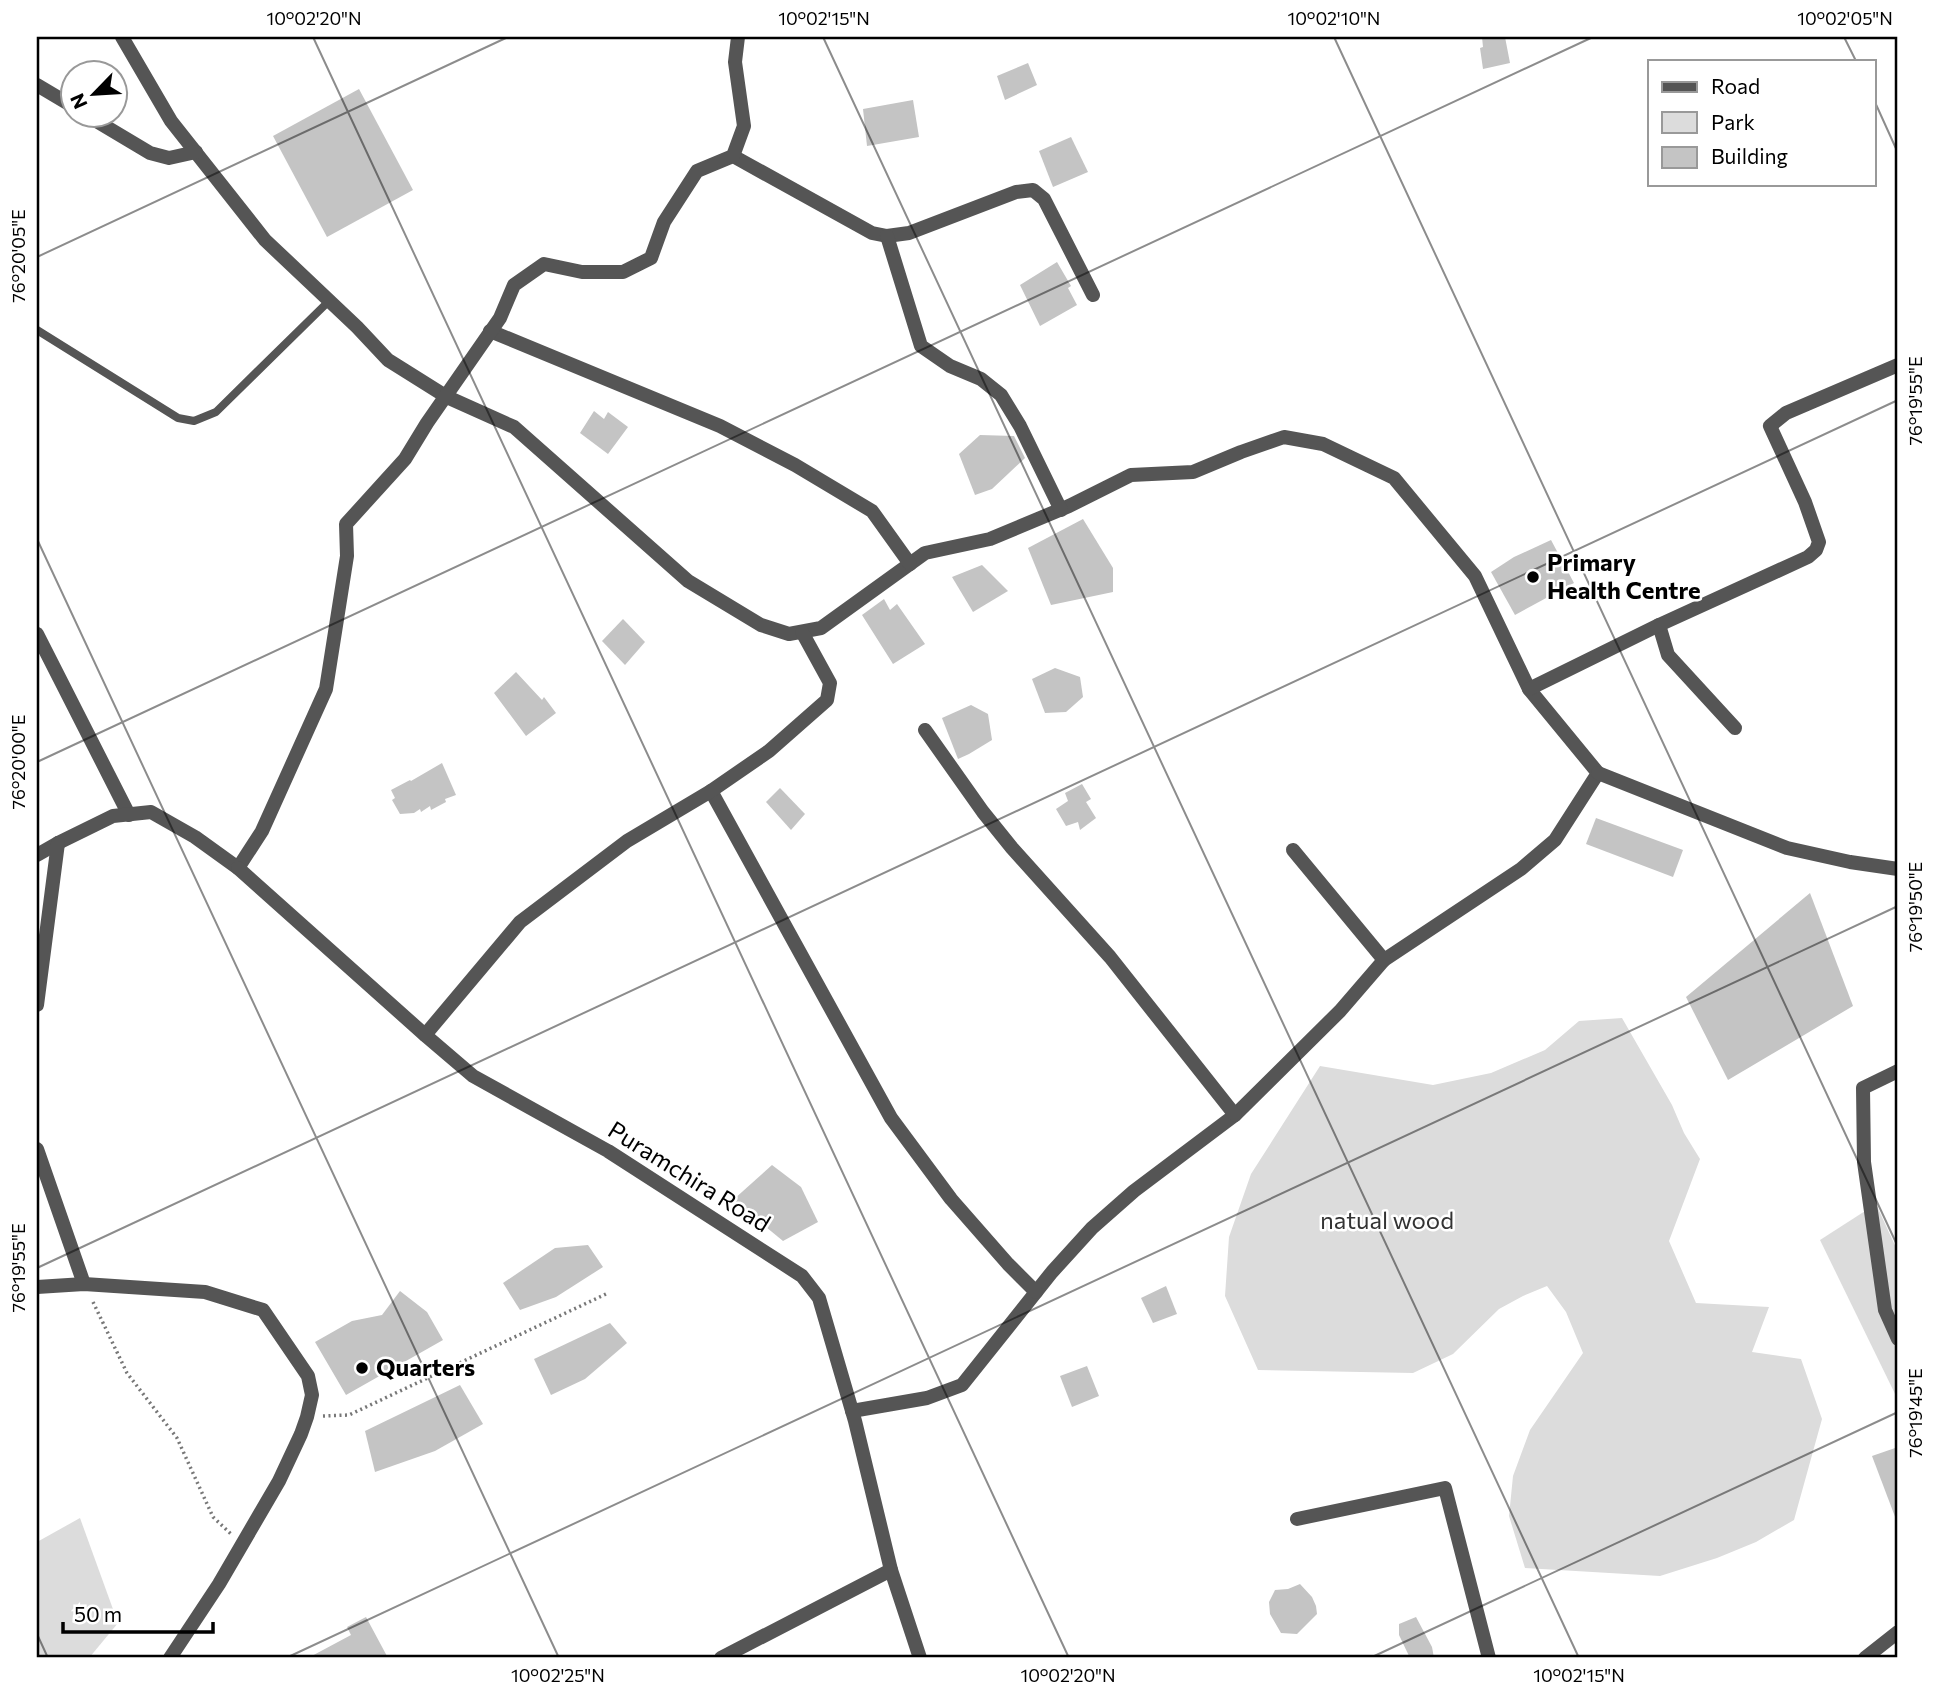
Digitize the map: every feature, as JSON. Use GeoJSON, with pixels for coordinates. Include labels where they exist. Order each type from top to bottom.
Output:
{"type":"FeatureCollection","features":[{"type":"Feature","properties":{"kind":"street"},"geometry":{"type":"LineString","coordinates":[[122,37],[171,121],[265,240],[388,360],[447,397],[514,427],[688,581],[761,625],[789,634],[821,628],[925,553],[990,539],[1061,510],[1131,475],[1193,472],[1284,437],[1323,444],[1394,478],[1475,576],[1529,689],[1598,773],[1787,848],[1838,860],[1898,869]]}},
{"type":"Feature","properties":{"kind":"street"},"geometry":{"type":"LineString","coordinates":[[238,868],[262,831],[326,690],[347,556],[346,524],[405,459],[500,318],[514,285],[544,264],[582,272],[623,272],[651,258],[664,222],[697,171],[733,156],[744,126],[735,62],[738,37]]}},
{"type":"Feature","properties":{"kind":"street"},"geometry":{"type":"LineString","coordinates":[[37,85],[60,99]]}},
{"type":"Feature","properties":{"kind":"street"},"geometry":{"type":"LineString","coordinates":[[111,130],[150,153],[169,158],[196,152]]}},
{"type":"Feature","properties":{"kind":"street"},"geometry":{"type":"LineString","coordinates":[[733,156],[872,233],[887,236],[909,233],[1016,192],[1032,190],[1044,199],[1093,295]]}},
{"type":"Feature","properties":{"kind":"street"},"geometry":{"type":"LineString","coordinates":[[887,236],[921,346],[950,366],[981,379],[1001,395],[1020,426],[1061,510]]}},
{"type":"Feature","properties":{"kind":"street"},"geometry":{"type":"LineString","coordinates":[[490,331],[720,426],[795,465],[872,511],[910,564]]}},
{"type":"Feature","properties":{"kind":"street"},"geometry":{"type":"LineString","coordinates":[[1529,689],[1659,625],[1808,558],[1819,542],[1805,502],[1770,426],[1786,412],[1898,365]]}},
{"type":"Feature","properties":{"kind":"street"},"geometry":{"type":"LineString","coordinates":[[1659,625],[1668,655],[1735,728]]}},
{"type":"Feature","properties":{"kind":"street"},"geometry":{"type":"LineString","coordinates":[[425,1035],[520,922],[627,841],[711,792],[769,751],[827,700],[830,683],[802,632]]}},
{"type":"Feature","properties":{"kind":"street"},"geometry":{"type":"LineString","coordinates":[[37,634],[129,815],[113,816],[37,855]]}},
{"type":"Feature","properties":{"kind":"street"},"geometry":{"type":"LineString","coordinates":[[925,730],[983,812],[1110,957],[1235,1115]]}},
{"type":"Feature","properties":{"kind":"street"},"geometry":{"type":"LineString","coordinates":[[852,1411],[927,1398],[962,1385],[1036,1292],[1092,1228],[1134,1191],[1235,1115],[1340,1011],[1384,960],[1521,869],[1555,840],[1598,773]]}},
{"type":"Feature","properties":{"kind":"street"},"geometry":{"type":"LineString","coordinates":[[711,792],[891,1118],[951,1199],[1036,1292]]}},
{"type":"Feature","properties":{"kind":"street","name":"Puramchira Road"},"geometry":{"type":"LineString","coordinates":[[129,815],[151,812],[195,837],[238,868],[473,1076],[608,1151],[802,1276],[819,1298],[852,1411],[891,1570],[920,1658]]}},
{"type":"Feature","properties":{"kind":"street"},"geometry":{"type":"LineString","coordinates":[[37,1005],[58,843]]}},
{"type":"Feature","properties":{"kind":"street"},"geometry":{"type":"LineString","coordinates":[[1293,850],[1384,960]]}},
{"type":"Feature","properties":{"kind":"street"},"geometry":{"type":"LineString","coordinates":[[37,911],[47,929]]}},
{"type":"Feature","properties":{"kind":"street"},"geometry":{"type":"LineString","coordinates":[[1898,1071],[1863,1088],[1864,1162],[1885,1310],[1898,1339]]}},
{"type":"Feature","properties":{"kind":"street"},"geometry":{"type":"LineString","coordinates":[[37,1149],[84,1284]]}},
{"type":"Feature","properties":{"kind":"street"},"geometry":{"type":"LineString","coordinates":[[37,1287],[84,1284],[205,1292],[263,1310],[308,1376],[312,1395],[307,1417],[279,1481],[219,1584],[170,1658]]}},
{"type":"Feature","properties":{"kind":"street"},"geometry":{"type":"LineString","coordinates":[[1297,1520],[1445,1488],[1489,1658]]}},
{"type":"Feature","properties":{"kind":"street"},"geometry":{"type":"LineString","coordinates":[[721,1658],[891,1570]]}},
{"type":"Feature","properties":{"kind":"street"},"geometry":{"type":"LineString","coordinates":[[1865,1658],[1898,1632]]}},
{"type":"Feature","properties":{"kind":"lane"},"geometry":{"type":"LineString","coordinates":[[37,330],[178,418],[194,421],[216,412],[329,301]]}},
{"type":"Feature","properties":{"kind":"path"},"geometry":{"type":"LineString","coordinates":[[84,1284],[127,1373],[177,1438],[214,1517],[238,1541],[248,1534]]}},
{"type":"Feature","properties":{"kind":"path"},"geometry":{"type":"LineString","coordinates":[[307,1417],[349,1415],[606,1294]]}},
{"type":"Feature","properties":{"kind":"green space","name":"natual wood"},"geometry":{"type":"Polygon","coordinates":[[[1622,1018],[1700,1159],[1669,1241],[1696,1303],[1769,1307],[1752,1352],[1801,1359],[1822,1419],[1794,1520],[1756,1542],[1660,1576],[1525,1568],[1509,1516],[1513,1476],[1530,1430],[1583,1353],[1566,1312],[1547,1286],[1499,1309],[1453,1354],[1413,1373],[1258,1370],[1225,1296],[1229,1237],[1251,1174],[1320,1066],[1433,1085],[1491,1073],[1545,1050],[1579,1021],[1622,1018]]]}},
{"type":"Feature","properties":{"kind":"green space"},"geometry":{"type":"Polygon","coordinates":[[[1876,1204],[1898,1252],[1898,1400],[1820,1240],[1876,1204]]]}},
{"type":"Feature","properties":{"kind":"green space"},"geometry":{"type":"Polygon","coordinates":[[[80,1518],[118,1623],[89,1658],[37,1658],[37,1542],[80,1518]]]}},
{"type":"Feature","properties":{"kind":"building"},"geometry":{"type":"Polygon","coordinates":[[[1482,37],[1505,37],[1510,63],[1483,69],[1480,48],[1483,47],[1482,37]]]}},
{"type":"Feature","properties":{"kind":"building"},"geometry":{"type":"Polygon","coordinates":[[[1028,63],[1037,85],[1005,100],[997,76],[1028,63]]]}},
{"type":"Feature","properties":{"kind":"building"},"geometry":{"type":"Polygon","coordinates":[[[359,89],[413,190],[327,237],[273,136],[359,89]]]}},
{"type":"Feature","properties":{"kind":"building"},"geometry":{"type":"Polygon","coordinates":[[[913,100],[919,137],[867,146],[863,109],[913,100]]]}},
{"type":"Feature","properties":{"kind":"building"},"geometry":{"type":"Polygon","coordinates":[[[1071,137],[1088,172],[1053,187],[1039,151],[1071,137]]]}},
{"type":"Feature","properties":{"kind":"building"},"geometry":{"type":"Polygon","coordinates":[[[1057,262],[1071,286],[1068,288],[1077,305],[1040,326],[1020,285],[1057,262]]]}},
{"type":"Feature","properties":{"kind":"building"},"geometry":{"type":"Polygon","coordinates":[[[594,411],[604,419],[608,412],[628,427],[608,454],[580,433],[594,411]]]}},
{"type":"Feature","properties":{"kind":"building"},"geometry":{"type":"Polygon","coordinates":[[[980,435],[1014,436],[1025,458],[992,489],[975,495],[959,454],[980,435]]]}},
{"type":"Feature","properties":{"kind":"building"},"geometry":{"type":"Polygon","coordinates":[[[1083,519],[1113,568],[1113,592],[1051,605],[1028,548],[1083,519]]]}},
{"type":"Feature","properties":{"kind":"building","name":"Primary Health Centre"},"geometry":{"type":"Polygon","coordinates":[[[1551,540],[1574,583],[1515,615],[1491,572],[1514,557],[1551,540]]]}},
{"type":"Feature","properties":{"kind":"building"},"geometry":{"type":"Polygon","coordinates":[[[982,565],[1008,591],[973,612],[952,577],[982,565]]]}},
{"type":"Feature","properties":{"kind":"building"},"geometry":{"type":"Polygon","coordinates":[[[884,599],[890,610],[897,604],[925,644],[893,664],[862,615],[884,599]]]}},
{"type":"Feature","properties":{"kind":"building"},"geometry":{"type":"Polygon","coordinates":[[[623,619],[645,642],[625,665],[602,641],[623,619]]]}},
{"type":"Feature","properties":{"kind":"building"},"geometry":{"type":"Polygon","coordinates":[[[1055,668],[1080,677],[1083,697],[1066,712],[1045,713],[1032,679],[1055,668]]]}},
{"type":"Feature","properties":{"kind":"building"},"geometry":{"type":"Polygon","coordinates":[[[516,672],[542,700],[544,697],[556,713],[526,736],[494,693],[516,672]]]}},
{"type":"Feature","properties":{"kind":"building"},"geometry":{"type":"Polygon","coordinates":[[[971,705],[988,714],[992,740],[958,759],[942,718],[971,705]]]}},
{"type":"Feature","properties":{"kind":"building"},"geometry":{"type":"Polygon","coordinates":[[[442,763],[456,795],[445,799],[446,802],[431,810],[430,806],[421,812],[420,809],[414,813],[400,814],[392,800],[395,798],[391,790],[442,763]]]}},
{"type":"Feature","properties":{"kind":"building"},"geometry":{"type":"Polygon","coordinates":[[[1082,784],[1091,799],[1086,802],[1096,818],[1080,830],[1078,822],[1066,826],[1056,809],[1068,801],[1065,793],[1082,784]]]}},
{"type":"Feature","properties":{"kind":"building"},"geometry":{"type":"Polygon","coordinates":[[[780,788],[805,814],[791,830],[766,802],[780,788]]]}},
{"type":"Feature","properties":{"kind":"building"},"geometry":{"type":"Polygon","coordinates":[[[1596,818],[1683,850],[1673,877],[1586,844],[1596,818]]]}},
{"type":"Feature","properties":{"kind":"building"},"geometry":{"type":"Polygon","coordinates":[[[1810,893],[1853,1006],[1728,1080],[1686,997],[1810,893]]]}},
{"type":"Feature","properties":{"kind":"building"},"geometry":{"type":"Polygon","coordinates":[[[772,1165],[801,1187],[818,1222],[783,1241],[733,1200],[772,1165]]]}},
{"type":"Feature","properties":{"kind":"building"},"geometry":{"type":"Polygon","coordinates":[[[588,1245],[603,1267],[556,1297],[520,1310],[503,1283],[555,1248],[588,1245]]]}},
{"type":"Feature","properties":{"kind":"building"},"geometry":{"type":"Polygon","coordinates":[[[1166,1286],[1177,1314],[1153,1323],[1141,1298],[1166,1286]]]}},
{"type":"Feature","properties":{"kind":"building","name":"Quarters"},"geometry":{"type":"Polygon","coordinates":[[[400,1291],[427,1312],[443,1340],[346,1395],[315,1342],[352,1321],[382,1315],[400,1291]]]}},
{"type":"Feature","properties":{"kind":"building"},"geometry":{"type":"Polygon","coordinates":[[[610,1323],[627,1343],[585,1379],[551,1395],[534,1359],[610,1323]]]}},
{"type":"Feature","properties":{"kind":"building"},"geometry":{"type":"Polygon","coordinates":[[[1087,1366],[1099,1396],[1072,1407],[1060,1376],[1087,1366]]]}},
{"type":"Feature","properties":{"kind":"building","name":"Quarters"},"geometry":{"type":"Polygon","coordinates":[[[460,1385],[483,1424],[435,1451],[375,1472],[365,1431],[460,1385]]]}},
{"type":"Feature","properties":{"kind":"building"},"geometry":{"type":"Polygon","coordinates":[[[1898,1447],[1898,1522],[1897,1522],[1872,1456],[1898,1447]]]}},
{"type":"Feature","properties":{"kind":"building"},"geometry":{"type":"Polygon","coordinates":[[[1300,1584],[1312,1597],[1317,1614],[1297,1634],[1281,1633],[1270,1614],[1269,1602],[1275,1590],[1300,1584]]]}},
{"type":"Feature","properties":{"kind":"building"},"geometry":{"type":"Polygon","coordinates":[[[366,1617],[388,1658],[308,1658],[351,1635],[347,1627],[366,1617]]]}},
{"type":"Feature","properties":{"kind":"building"},"geometry":{"type":"Polygon","coordinates":[[[1416,1617],[1432,1647],[1434,1658],[1410,1658],[1399,1635],[1399,1624],[1416,1617]]]}},
{"type":"Feature","properties":{"kind":"place","name":"Primary Health Centre"},"geometry":{"type":"Point","coordinates":[1533,577]}},
{"type":"Feature","properties":{"kind":"place","name":"Quarters"},"geometry":{"type":"Point","coordinates":[362,1368]}}]}
